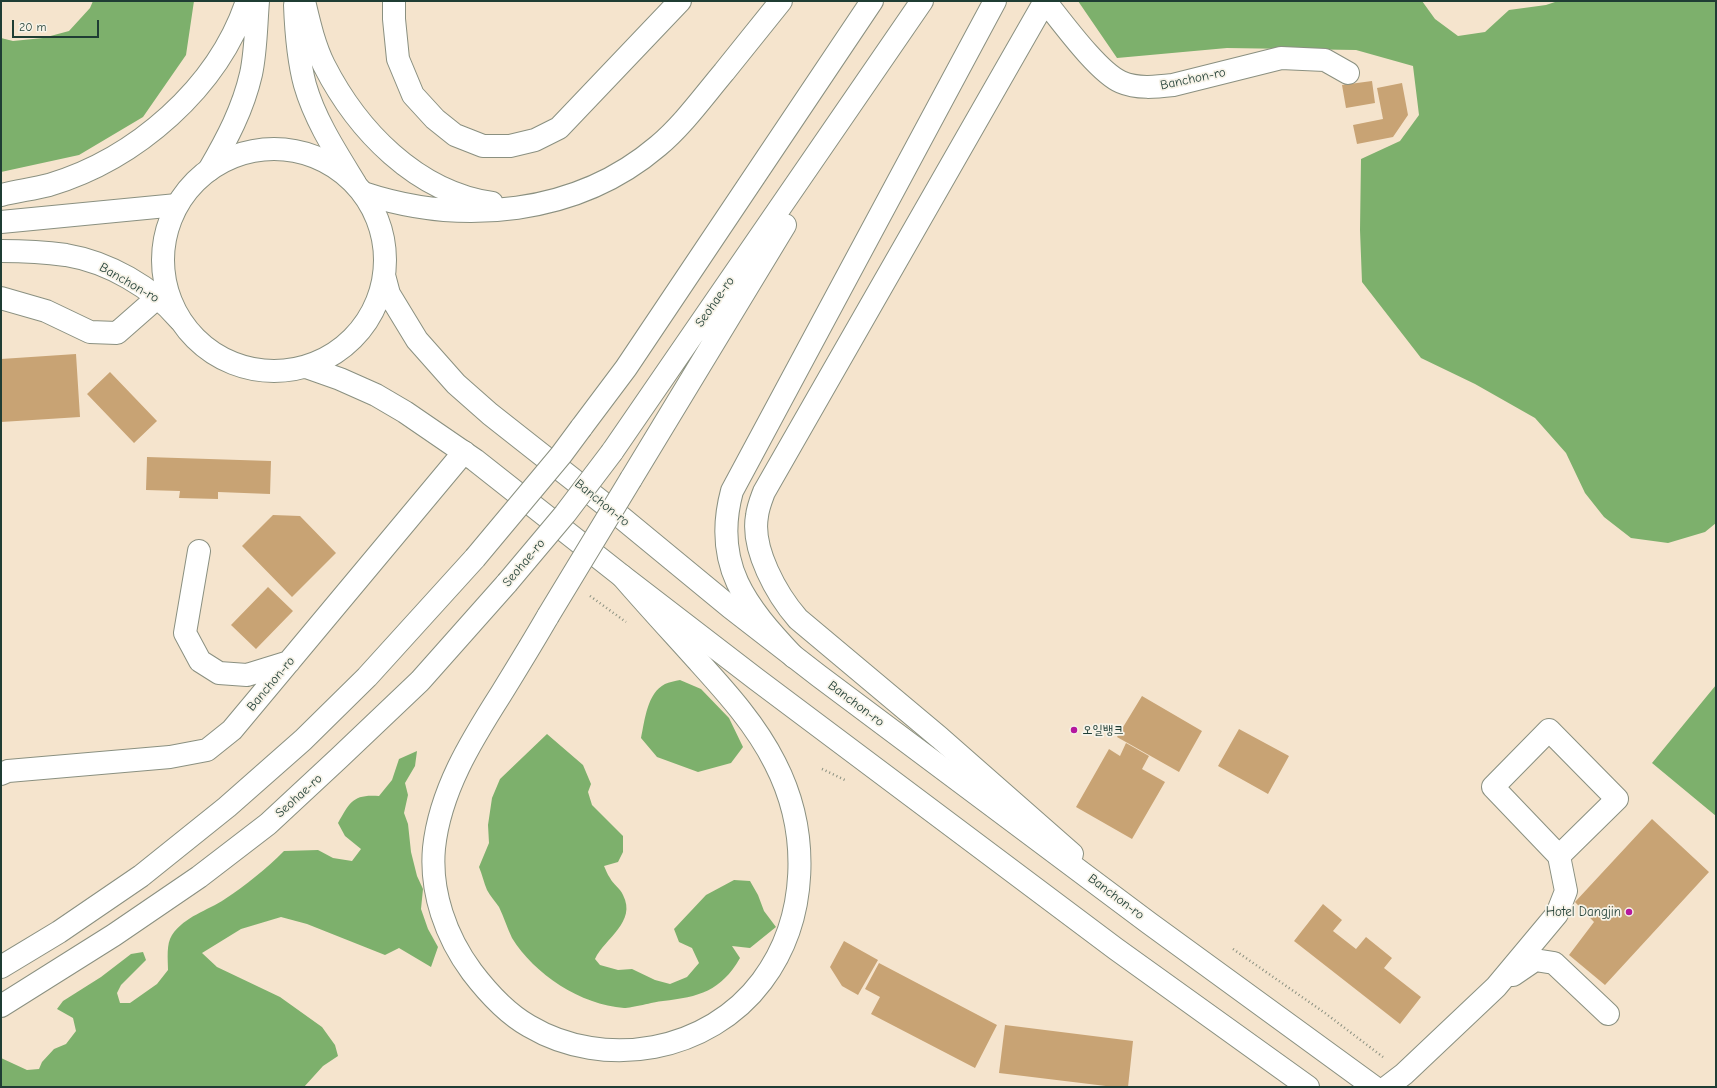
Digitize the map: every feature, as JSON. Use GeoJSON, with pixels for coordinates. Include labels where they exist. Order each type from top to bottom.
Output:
{"type":"FeatureCollection","features":[{"type":"Feature","properties":{"kind":"main road"},"geometry":{"type":"LineString","coordinates":[[1,195],[49,185],[84,172],[131,146],[150,133],[188,96],[207,74],[224,50],[247,1]]}},
{"type":"Feature","properties":{"kind":"main road"},"geometry":{"type":"LineString","coordinates":[[209,170],[234,124],[246,90],[253,58],[258,1]]}},
{"type":"Feature","properties":{"kind":"main road"},"geometry":{"type":"LineString","coordinates":[[295,1],[298,48],[305,84],[324,130],[359,188],[402,204],[470,212],[535,206],[595,186],[644,157],[659,145],[699,103],[781,1]]}},
{"type":"Feature","properties":{"kind":"main road"},"geometry":{"type":"LineString","coordinates":[[304,1],[323,63],[333,82],[356,114],[384,148],[414,171],[450,191],[483,201],[535,206]]}},
{"type":"Feature","properties":{"kind":"main road"},"geometry":{"type":"LineString","coordinates":[[394,1],[394,19],[398,59],[413,94],[435,119],[455,135],[483,146],[510,146],[535,140],[559,128],[680,1]]}},
{"type":"Feature","properties":{"kind":"main road"},"geometry":{"type":"LineString","coordinates":[[1,967],[59,932],[141,876],[227,807],[303,740],[367,677],[476,558],[561,455],[630,361],[872,1]]}},
{"type":"Feature","properties":{"kind":"main road","name":"Seohae-ro"},"geometry":{"type":"LineString","coordinates":[[1,1006],[114,935],[199,877],[268,824],[420,681],[508,583],[566,514],[612,452],[922,1]]}},
{"type":"Feature","properties":{"kind":"main road"},"geometry":{"type":"LineString","coordinates":[[794,657],[756,614],[738,582],[731,565],[725,535],[728,506],[732,491],[995,1]]}},
{"type":"Feature","properties":{"kind":"main road"},"geometry":{"type":"LineString","coordinates":[[1045,1],[764,492],[756,517],[757,530],[759,545],[768,573],[781,598],[798,619],[940,738],[1149,923]]}},
{"type":"Feature","properties":{"kind":"main road","name":"Banchon-ro"},"geometry":{"type":"LineString","coordinates":[[1045,1],[1102,69],[1121,82],[1139,86],[1155,87],[1173,85],[1282,58],[1325,60],[1348,73]]}},
{"type":"Feature","properties":{"kind":"main road"},"geometry":{"type":"LineString","coordinates":[[622,576],[728,694],[756,730],[775,763],[792,805],[798,834],[800,866],[792,915],[781,949],[765,976],[747,998],[720,1021],[704,1030],[658,1046],[628,1051],[595,1050],[565,1043],[528,1026],[500,1004],[470,970],[458,952],[450,936],[439,906],[435,885],[434,850],[443,808],[451,783],[476,735],[904,29]]}},
{"type":"Feature","properties":{"kind":"main road","name":"Banchon-ro"},"geometry":{"type":"LineString","coordinates":[[1,251],[37,252],[83,259],[117,272],[158,298],[179,319],[200,345],[219,358],[250,369],[284,371],[306,367],[332,354],[355,336],[372,312],[380,294],[384,275],[385,253],[382,232],[374,212],[359,188],[337,168],[318,157],[296,150],[285,149],[250,151],[229,158],[209,170],[191,186],[177,205],[167,227],[162,251],[165,286],[173,309],[179,319]]}},
{"type":"Feature","properties":{"kind":"main road"},"geometry":{"type":"LineString","coordinates":[[1,222],[177,205]]}},
{"type":"Feature","properties":{"kind":"main road","name":"Banchon-ro"},"geometry":{"type":"LineString","coordinates":[[384,275],[389,294],[417,340],[466,393],[794,657],[1149,923],[1374,1087]]}},
{"type":"Feature","properties":{"kind":"main road"},"geometry":{"type":"LineString","coordinates":[[1,298],[46,311],[90,332],[117,334],[158,298]]}},
{"type":"Feature","properties":{"kind":"main road","name":"Banchon-ro"},"geometry":{"type":"LineString","coordinates":[[306,367],[340,379],[376,395],[405,412],[464,452],[756,679],[1116,949],[1308,1087]]}},
{"type":"Feature","properties":{"kind":"main road","name":"Banchon-ro"},"geometry":{"type":"LineString","coordinates":[[1,774],[8,771],[170,757],[207,750],[232,730],[464,452]]}},
{"type":"Feature","properties":{"kind":"main road"},"geometry":{"type":"LineString","coordinates":[[199,551],[185,633],[200,661],[219,673],[247,675],[289,662]]}},
{"type":"Feature","properties":{"kind":"main road"},"geometry":{"type":"LineString","coordinates":[[1387,1087],[1404,1074],[1496,987],[1557,914],[1566,891],[1559,856],[1493,787],[1549,730],[1617,799],[1559,856]]}},
{"type":"Feature","properties":{"kind":"main road"},"geometry":{"type":"LineString","coordinates":[[1496,987],[1535,960],[1554,963],[1608,1014]]}},
{"type":"Feature","properties":{"kind":"path"},"geometry":{"type":"LineString","coordinates":[[1277,979],[1388,1061]]}},
{"type":"Feature","properties":{"kind":"green space"},"geometry":{"type":"Polygon","coordinates":[[[93,1],[194,1],[186,55],[143,117],[79,155],[1,172],[1,38],[13,41],[43,38],[69,31],[90,8],[93,1]]]}},
{"type":"Feature","properties":{"kind":"green space"},"geometry":{"type":"Polygon","coordinates":[[[1078,1],[1422,1],[1435,19],[1458,36],[1485,32],[1509,10],[1546,5],[1558,1],[1716,1],[1716,523],[1705,532],[1668,543],[1631,538],[1604,517],[1585,493],[1566,453],[1535,418],[1475,384],[1421,358],[1362,282],[1360,230],[1361,159],[1400,141],[1419,115],[1413,66],[1356,50],[1227,48],[1117,58],[1078,1]]]}},
{"type":"Feature","properties":{"kind":"green space"},"geometry":{"type":"Polygon","coordinates":[[[680,680],[701,689],[729,718],[743,747],[731,763],[698,772],[657,757],[641,738],[648,708],[654,694],[665,684],[680,680]]]}},
{"type":"Feature","properties":{"kind":"green space"},"geometry":{"type":"Polygon","coordinates":[[[1716,685],[1716,816],[1652,763],[1716,685]]]}},
{"type":"Feature","properties":{"kind":"green space"},"geometry":{"type":"Polygon","coordinates":[[[547,734],[583,765],[591,784],[588,792],[592,805],[623,836],[623,852],[618,862],[604,866],[611,880],[623,895],[626,905],[626,913],[623,922],[595,959],[600,965],[618,970],[632,969],[655,980],[670,984],[687,977],[699,963],[692,948],[679,942],[674,929],[706,895],[734,880],[750,881],[758,895],[764,911],[776,927],[750,948],[732,946],[740,958],[733,969],[717,985],[688,997],[628,1008],[608,1006],[575,994],[560,985],[533,964],[512,938],[499,907],[487,890],[479,867],[489,843],[488,825],[492,798],[500,779],[547,734]]]}},
{"type":"Feature","properties":{"kind":"green space"},"geometry":{"type":"Polygon","coordinates":[[[417,751],[415,766],[405,783],[408,795],[404,813],[408,824],[411,852],[417,876],[423,889],[421,909],[428,929],[438,947],[431,967],[399,948],[385,955],[307,924],[281,917],[241,929],[202,953],[217,967],[280,997],[322,1027],[335,1045],[338,1056],[323,1066],[304,1087],[1,1087],[1,1058],[27,1070],[39,1069],[42,1062],[54,1049],[66,1044],[76,1031],[73,1018],[57,1009],[63,1001],[101,977],[131,954],[143,952],[146,960],[121,985],[117,993],[120,1003],[130,1003],[157,984],[168,970],[169,943],[177,928],[190,918],[225,899],[241,888],[284,851],[318,850],[333,858],[352,861],[361,849],[345,836],[338,823],[342,816],[349,805],[358,798],[363,796],[379,796],[392,780],[399,759],[417,751]]]}},
{"type":"Feature","properties":{"kind":"building"},"geometry":{"type":"Polygon","coordinates":[[[1372,81],[1375,103],[1346,108],[1342,85],[1372,81]]]}},
{"type":"Feature","properties":{"kind":"building"},"geometry":{"type":"Polygon","coordinates":[[[1402,83],[1408,115],[1393,137],[1357,144],[1353,125],[1383,119],[1377,88],[1402,83]]]}},
{"type":"Feature","properties":{"kind":"building"},"geometry":{"type":"Polygon","coordinates":[[[76,354],[80,417],[1,422],[1,359],[76,354]]]}},
{"type":"Feature","properties":{"kind":"building"},"geometry":{"type":"Polygon","coordinates":[[[110,372],[157,421],[134,443],[87,394],[110,372]]]}},
{"type":"Feature","properties":{"kind":"building"},"geometry":{"type":"Polygon","coordinates":[[[147,457],[271,461],[270,494],[218,492],[218,499],[179,498],[180,491],[146,490],[147,457]]]}},
{"type":"Feature","properties":{"kind":"building"},"geometry":{"type":"Polygon","coordinates":[[[273,515],[300,516],[336,553],[292,597],[242,546],[273,515]]]}},
{"type":"Feature","properties":{"kind":"building"},"geometry":{"type":"Polygon","coordinates":[[[268,587],[293,611],[256,649],[231,625],[268,587]]]}},
{"type":"Feature","properties":{"kind":"building"},"geometry":{"type":"Polygon","coordinates":[[[1142,696],[1202,731],[1179,772],[1117,737],[1142,696]]]}},
{"type":"Feature","properties":{"kind":"building"},"geometry":{"type":"Polygon","coordinates":[[[1239,729],[1289,756],[1268,794],[1218,766],[1239,729]]]}},
{"type":"Feature","properties":{"kind":"building"},"geometry":{"type":"Polygon","coordinates":[[[1126,743],[1149,756],[1142,769],[1165,782],[1132,839],[1076,807],[1109,749],[1120,756],[1126,743]]]}},
{"type":"Feature","properties":{"kind":"building"},"geometry":{"type":"Polygon","coordinates":[[[1652,819],[1709,872],[1605,985],[1569,955],[1594,922],[1575,902],[1652,819]]]}},
{"type":"Feature","properties":{"kind":"building"},"geometry":{"type":"Polygon","coordinates":[[[1323,904],[1342,920],[1333,931],[1356,949],[1366,937],[1392,958],[1384,968],[1421,997],[1400,1024],[1294,941],[1323,904]]]}},
{"type":"Feature","properties":{"kind":"building"},"geometry":{"type":"Polygon","coordinates":[[[844,941],[878,960],[858,995],[842,986],[830,967],[844,941]]]}},
{"type":"Feature","properties":{"kind":"building"},"geometry":{"type":"Polygon","coordinates":[[[879,963],[997,1025],[975,1068],[871,1014],[880,997],[865,989],[879,963]]]}},
{"type":"Feature","properties":{"kind":"building"},"geometry":{"type":"Polygon","coordinates":[[[1005,1025],[1133,1041],[1128,1087],[1114,1087],[999,1073],[1005,1025]]]}},
{"type":"Feature","properties":{"kind":"place","name":"오일뱅크"},"geometry":{"type":"Point","coordinates":[1074,730]}},
{"type":"Feature","properties":{"kind":"place","name":"Hotel Dangjin"},"geometry":{"type":"Point","coordinates":[1629,912]}}]}
